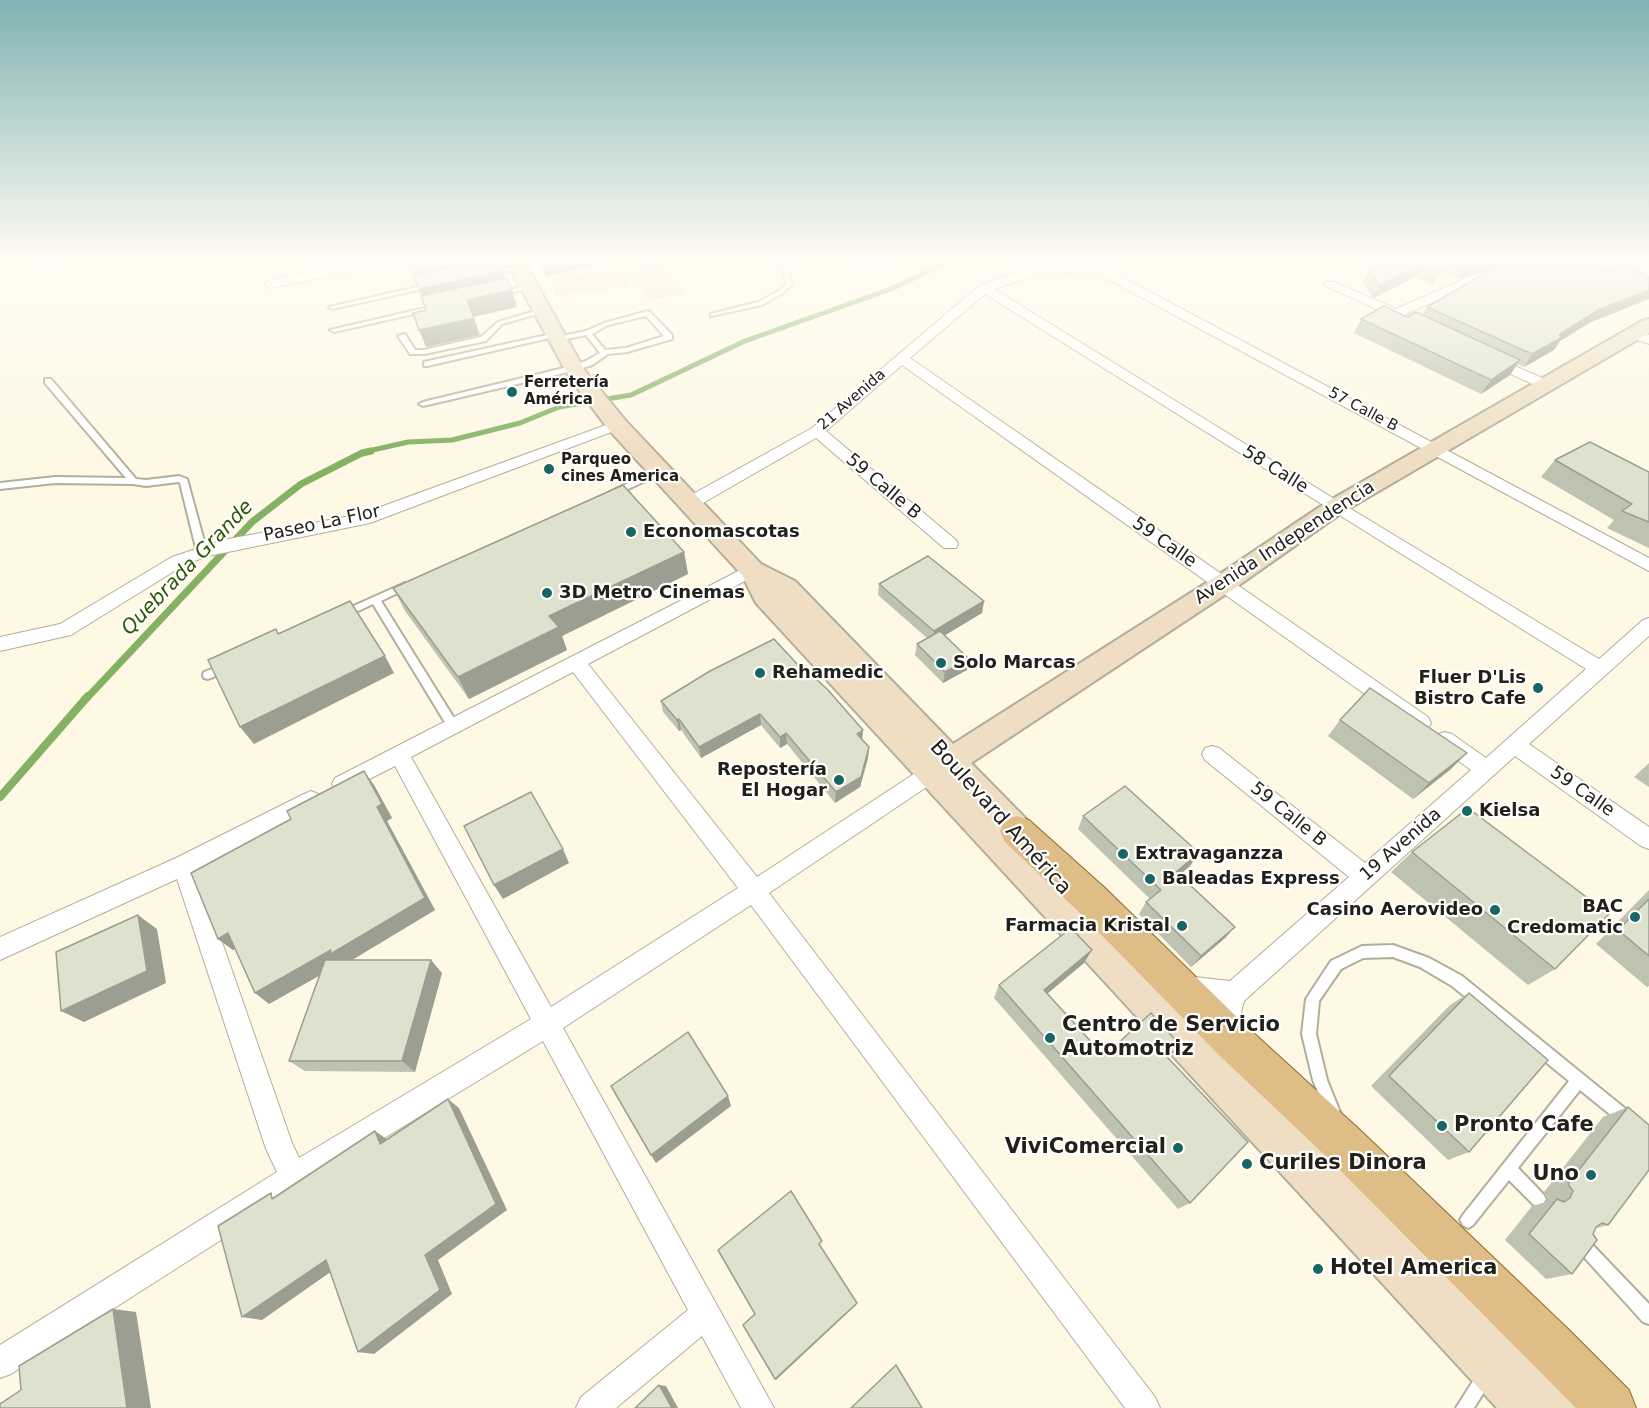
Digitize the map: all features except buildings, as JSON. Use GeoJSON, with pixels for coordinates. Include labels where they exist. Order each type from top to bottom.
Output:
{"type":"FeatureCollection","features":[{"type":"Feature","properties":{"kind":"main road","name":"Boulevard América"},"geometry":{"type":"LineString","coordinates":[[549,325],[575,371],[614,422],[752,570],[765,596],[940,768],[1528,1408]]}},
{"type":"Feature","properties":{"kind":"main road","name":"Avenida Independencia"},"geometry":{"type":"LineString","coordinates":[[940,768],[1223,584],[1335,507],[1546,385],[1644,333]]}},
{"type":"Feature","properties":{"kind":"main road","name":"Boulevard América"},"geometry":{"type":"LineString","coordinates":[[940,768],[1017,831],[1072,899],[1533,1376],[1570,1408]]}},
{"type":"Feature","properties":{"kind":"main road"},"geometry":{"type":"LineString","coordinates":[[1017,831],[1180,987],[1228,1037],[1346,1146],[1552,1347],[1611,1408]]}},
{"type":"Feature","properties":{"kind":"street","name":"21 Avenida"},"geometry":{"type":"LineString","coordinates":[[690,503],[817,431],[940,325]]}},
{"type":"Feature","properties":{"kind":"street","name":"58 Calle"},"geometry":{"type":"LineString","coordinates":[[1043,325],[1599,668]]}},
{"type":"Feature","properties":{"kind":"street","name":"57 Calle B"},"geometry":{"type":"LineString","coordinates":[[1203,325],[1437,448],[1649,565]]}},
{"type":"Feature","properties":{"kind":"street"},"geometry":{"type":"LineString","coordinates":[[1476,352],[1546,385]]}},
{"type":"Feature","properties":{"kind":"street","name":"59 Calle"},"geometry":{"type":"LineString","coordinates":[[901,358],[1487,770]]}},
{"type":"Feature","properties":{"kind":"street","name":"Paseo La Flor"},"geometry":{"type":"LineString","coordinates":[[0,644],[65,630],[178,561],[202,552],[364,519],[614,422]]}},
{"type":"Feature","properties":{"kind":"street","name":"59 Calle B"},"geometry":{"type":"LineString","coordinates":[[817,431],[950,544]]}},
{"type":"Feature","properties":{"kind":"street"},"geometry":{"type":"LineString","coordinates":[[0,949],[184,865],[752,570]]}},
{"type":"Feature","properties":{"kind":"street","name":"19 Avenida"},"geometry":{"type":"LineString","coordinates":[[1234,994],[1364,876],[1649,625]]}},
{"type":"Feature","properties":{"kind":"street"},"geometry":{"type":"LineString","coordinates":[[576,662],[754,891],[1144,1408]]}},
{"type":"Feature","properties":{"kind":"street","name":"59 Calle"},"geometry":{"type":"LineString","coordinates":[[1515,745],[1649,839]]}},
{"type":"Feature","properties":{"kind":"street"},"geometry":{"type":"LineString","coordinates":[[399,754],[758,1408]]}},
{"type":"Feature","properties":{"kind":"street","name":"59 Calle B"},"geometry":{"type":"LineString","coordinates":[[1212,754],[1364,876]]}},
{"type":"Feature","properties":{"kind":"street"},"geometry":{"type":"LineString","coordinates":[[0,1363],[294,1177],[547,1024],[940,768]]}},
{"type":"Feature","properties":{"kind":"street"},"geometry":{"type":"LineString","coordinates":[[184,865],[280,1149],[294,1177]]}},
{"type":"Feature","properties":{"kind":"street"},"geometry":{"type":"LineString","coordinates":[[1180,987],[1234,994],[1228,1037]]}},
{"type":"Feature","properties":{"kind":"street"},"geometry":{"type":"LineString","coordinates":[[592,1408],[706,1314]]}},
{"type":"Feature","properties":{"kind":"lane"},"geometry":{"type":"LineString","coordinates":[[334,330],[357,325]]}},
{"type":"Feature","properties":{"kind":"lane"},"geometry":{"type":"LineString","coordinates":[[402,336],[413,352],[424,352],[483,339],[499,325]]}},
{"type":"Feature","properties":{"kind":"lane"},"geometry":{"type":"LineString","coordinates":[[427,363],[556,337],[588,333],[605,325]]}},
{"type":"Feature","properties":{"kind":"lane"},"geometry":{"type":"LineString","coordinates":[[423,404],[575,371],[604,353],[627,350],[669,335],[660,325]]}},
{"type":"Feature","properties":{"kind":"lane"},"geometry":{"type":"LineString","coordinates":[[588,333],[604,353]]}},
{"type":"Feature","properties":{"kind":"lane"},"geometry":{"type":"LineString","coordinates":[[48,381],[133,481]]}},
{"type":"Feature","properties":{"kind":"lane"},"geometry":{"type":"LineString","coordinates":[[607,495],[660,471]]}},
{"type":"Feature","properties":{"kind":"lane"},"geometry":{"type":"LineString","coordinates":[[0,486],[55,480],[146,483],[179,479],[183,481],[202,552]]}},
{"type":"Feature","properties":{"kind":"lane"},"geometry":{"type":"LineString","coordinates":[[333,619],[417,581]]}},
{"type":"Feature","properties":{"kind":"lane"},"geometry":{"type":"LineString","coordinates":[[375,600],[453,726]]}},
{"type":"Feature","properties":{"kind":"lane"},"geometry":{"type":"LineString","coordinates":[[208,675],[240,661]]}},
{"type":"Feature","properties":{"kind":"lane"},"geometry":{"type":"LineString","coordinates":[[1346,1146],[1320,1080],[1310,1034],[1312,999],[1336,965],[1362,951],[1393,951],[1424,962],[1457,981],[1649,1137]]}},
{"type":"Feature","properties":{"kind":"lane"},"geometry":{"type":"LineString","coordinates":[[1468,1220],[1578,1081]]}},
{"type":"Feature","properties":{"kind":"lane"},"geometry":{"type":"LineString","coordinates":[[1509,1168],[1538,1199]]}},
{"type":"Feature","properties":{"kind":"lane"},"geometry":{"type":"LineString","coordinates":[[1577,1239],[1649,1316]]}},
{"type":"Feature","properties":{"kind":"lane"},"geometry":{"type":"LineString","coordinates":[[1464,1408],[1491,1368]]}},
{"type":"Feature","properties":{"kind":"waterway","name":"Quebrada Grande"},"geometry":{"type":"LineString","coordinates":[[364,452],[408,442],[452,440],[520,423],[559,407],[631,395],[745,341],[791,325]]}},
{"type":"Feature","properties":{"kind":"waterway","name":"Quebrada Grande"},"geometry":{"type":"LineString","coordinates":[[87,698],[252,522],[301,484],[362,453],[371,451]]}},
{"type":"Feature","properties":{"kind":"waterway","name":"Quebrada Grande"},"geometry":{"type":"LineString","coordinates":[[0,797],[88,696]]}},
{"type":"Feature","properties":{"kind":"place","name":"Ferretería América"},"geometry":{"type":"Point","coordinates":[512,392]}},
{"type":"Feature","properties":{"kind":"place","name":"Parqueo cines America"},"geometry":{"type":"Point","coordinates":[549,469]}},
{"type":"Feature","properties":{"kind":"place","name":"Economascotas"},"geometry":{"type":"Point","coordinates":[631,532]}},
{"type":"Feature","properties":{"kind":"place","name":"3D Metro Cinemas"},"geometry":{"type":"Point","coordinates":[547,593]}},
{"type":"Feature","properties":{"kind":"place","name":"Solo Marcas"},"geometry":{"type":"Point","coordinates":[941,663]}},
{"type":"Feature","properties":{"kind":"place","name":"Rehamedic"},"geometry":{"type":"Point","coordinates":[760,673]}},
{"type":"Feature","properties":{"kind":"place","name":"Fluer D'Lis Bistro Cafe"},"geometry":{"type":"Point","coordinates":[1538,688]}},
{"type":"Feature","properties":{"kind":"place","name":"Repostería El Hogar"},"geometry":{"type":"Point","coordinates":[839,780]}},
{"type":"Feature","properties":{"kind":"place","name":"Kielsa"},"geometry":{"type":"Point","coordinates":[1467,811]}},
{"type":"Feature","properties":{"kind":"place","name":"Extravaganzza"},"geometry":{"type":"Point","coordinates":[1123,854]}},
{"type":"Feature","properties":{"kind":"place","name":"Baleadas Express"},"geometry":{"type":"Point","coordinates":[1150,879]}},
{"type":"Feature","properties":{"kind":"place","name":"Casino Aerovideo"},"geometry":{"type":"Point","coordinates":[1495,910]}},
{"type":"Feature","properties":{"kind":"place","name":"BAC Credomatic"},"geometry":{"type":"Point","coordinates":[1635,917]}},
{"type":"Feature","properties":{"kind":"place","name":"Farmacia Kristal"},"geometry":{"type":"Point","coordinates":[1182,926]}},
{"type":"Feature","properties":{"kind":"place","name":"Centro de Servicio Automotriz"},"geometry":{"type":"Point","coordinates":[1050,1038]}},
{"type":"Feature","properties":{"kind":"place","name":"Pronto Cafe"},"geometry":{"type":"Point","coordinates":[1442,1126]}},
{"type":"Feature","properties":{"kind":"place","name":"ViviComercial"},"geometry":{"type":"Point","coordinates":[1178,1148]}},
{"type":"Feature","properties":{"kind":"place","name":"Curiles Dinora"},"geometry":{"type":"Point","coordinates":[1247,1164]}},
{"type":"Feature","properties":{"kind":"place","name":"Uno"},"geometry":{"type":"Point","coordinates":[1591,1175]}},
{"type":"Feature","properties":{"kind":"place","name":"Hotel America"},"geometry":{"type":"Point","coordinates":[1318,1269]}}]}
